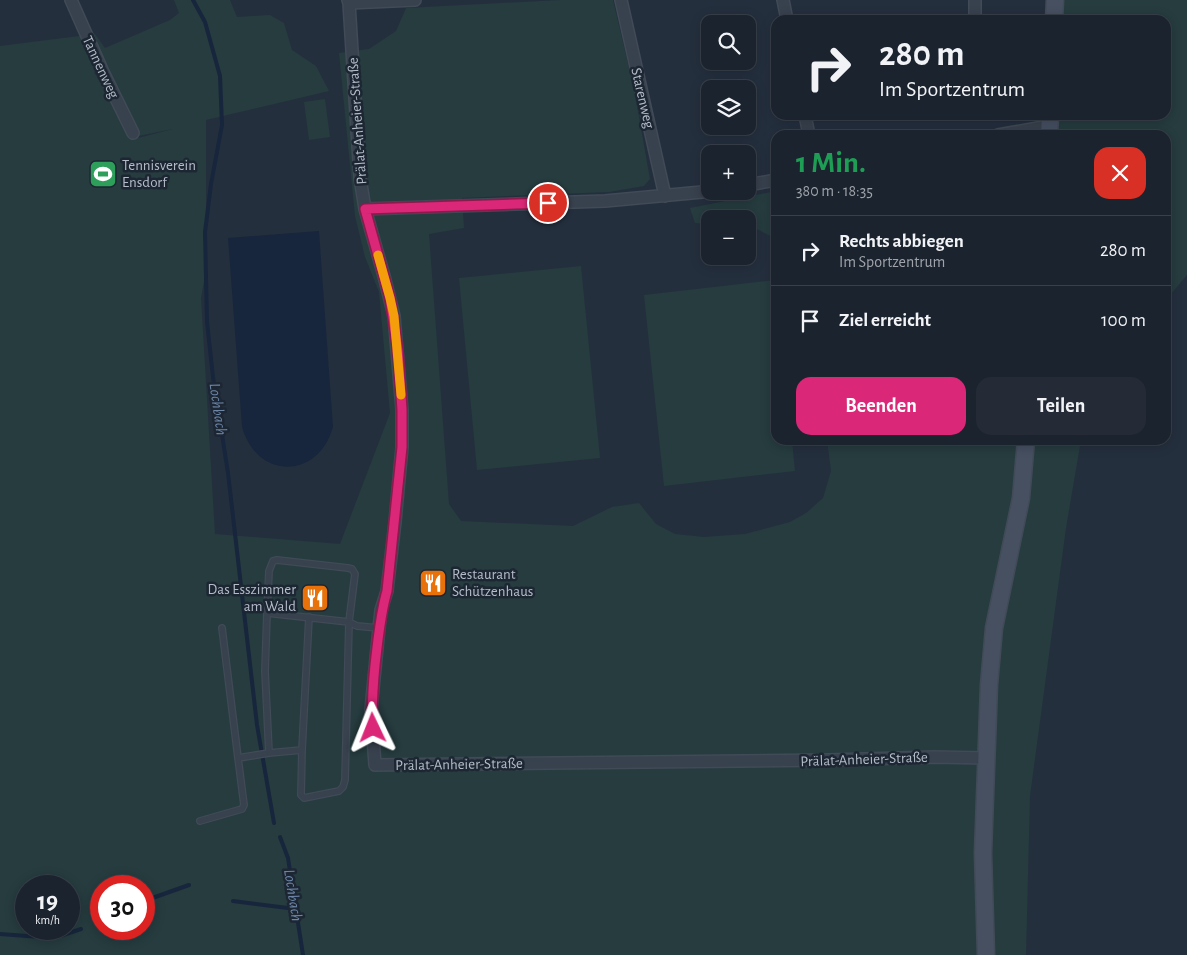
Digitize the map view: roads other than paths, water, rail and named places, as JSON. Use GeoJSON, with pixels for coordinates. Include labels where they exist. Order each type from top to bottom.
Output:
{"type":"FeatureCollection","features":[{"type":"Feature","properties":{"kind":"street","name":"Tannenweg"},"geometry":{"type":"LineString","coordinates":[[71,0],[132,133]]}},
{"type":"Feature","properties":{"kind":"street"},"geometry":{"type":"LineString","coordinates":[[348,2],[415,0]]}},
{"type":"Feature","properties":{"kind":"street","name":"Starenweg"},"geometry":{"type":"LineString","coordinates":[[621,0],[666,196]]}},
{"type":"Feature","properties":{"kind":"street"},"geometry":{"type":"LineString","coordinates":[[783,0],[786,15]]}},
{"type":"Feature","properties":{"kind":"street"},"geometry":{"type":"LineString","coordinates":[[975,0],[975,15]]}},
{"type":"Feature","properties":{"kind":"street"},"geometry":{"type":"LineString","coordinates":[[1054,15],[1055,0]]}},
{"type":"Feature","properties":{"kind":"street","name":"Prälat-Anheier-Straße"},"geometry":{"type":"LineString","coordinates":[[348,2],[360,178],[365,209],[392,307],[402,410],[402,447],[391,556],[387,591],[381,610],[371,710],[376,766],[934,757],[986,758]]}},
{"type":"Feature","properties":{"kind":"street"},"geometry":{"type":"LineString","coordinates":[[1024,130],[1049,125]]}},
{"type":"Feature","properties":{"kind":"street"},"geometry":{"type":"LineString","coordinates":[[756,184],[771,181]]}},
{"type":"Feature","properties":{"kind":"street"},"geometry":{"type":"LineString","coordinates":[[365,209],[508,206],[701,192]]}},
{"type":"Feature","properties":{"kind":"street"},"geometry":{"type":"LineString","coordinates":[[986,955],[983,853],[989,685],[994,628],[1020,498],[1025,445]]}},
{"type":"Feature","properties":{"kind":"lane"},"geometry":{"type":"LineString","coordinates":[[269,752],[265,671],[269,572],[273,561],[352,569],[356,578],[349,622],[345,780],[343,787],[339,791],[304,798],[301,795],[309,617]]}},
{"type":"Feature","properties":{"kind":"lane"},"geometry":{"type":"LineString","coordinates":[[267,613],[349,622],[357,626],[379,628]]}},
{"type":"Feature","properties":{"kind":"lane"},"geometry":{"type":"LineString","coordinates":[[200,821],[242,809],[244,805],[222,628]]}},
{"type":"Feature","properties":{"kind":"lane"},"geometry":{"type":"LineString","coordinates":[[238,758],[269,752],[302,750]]}},
{"type":"Feature","properties":{"kind":"water"},"geometry":{"type":"Polygon","coordinates":[[[319,231],[333,427],[325,444],[315,457],[302,464],[287,467],[273,464],[260,457],[250,444],[242,427],[228,238],[319,231]]]}},
{"type":"Feature","properties":{"kind":"waterway","name":"Lochbach"},"geometry":{"type":"LineString","coordinates":[[193,0],[205,22],[220,76],[222,125],[211,184],[205,232],[207,322],[213,377],[228,473],[257,725],[274,823]]}},
{"type":"Feature","properties":{"kind":"waterway","name":"Lochbach"},"geometry":{"type":"LineString","coordinates":[[280,837],[288,858],[303,955]]}},
{"type":"Feature","properties":{"kind":"waterway"},"geometry":{"type":"LineString","coordinates":[[155,897],[189,885]]}},
{"type":"Feature","properties":{"kind":"waterway"},"geometry":{"type":"LineString","coordinates":[[233,901],[296,909]]}},
{"type":"Feature","properties":{"kind":"waterway"},"geometry":{"type":"LineString","coordinates":[[0,934],[54,938],[81,929]]}},
{"type":"Feature","properties":{"kind":"place","name":"Tennisverein Ensdorf"},"geometry":{"type":"Point","coordinates":[103,174]}},
{"type":"Feature","properties":{"kind":"place","name":"Restaurant Schützenhaus"},"geometry":{"type":"Point","coordinates":[433,583]}},
{"type":"Feature","properties":{"kind":"place","name":"Das Esszimmer am Wald"},"geometry":{"type":"Point","coordinates":[315,598]}}]}
